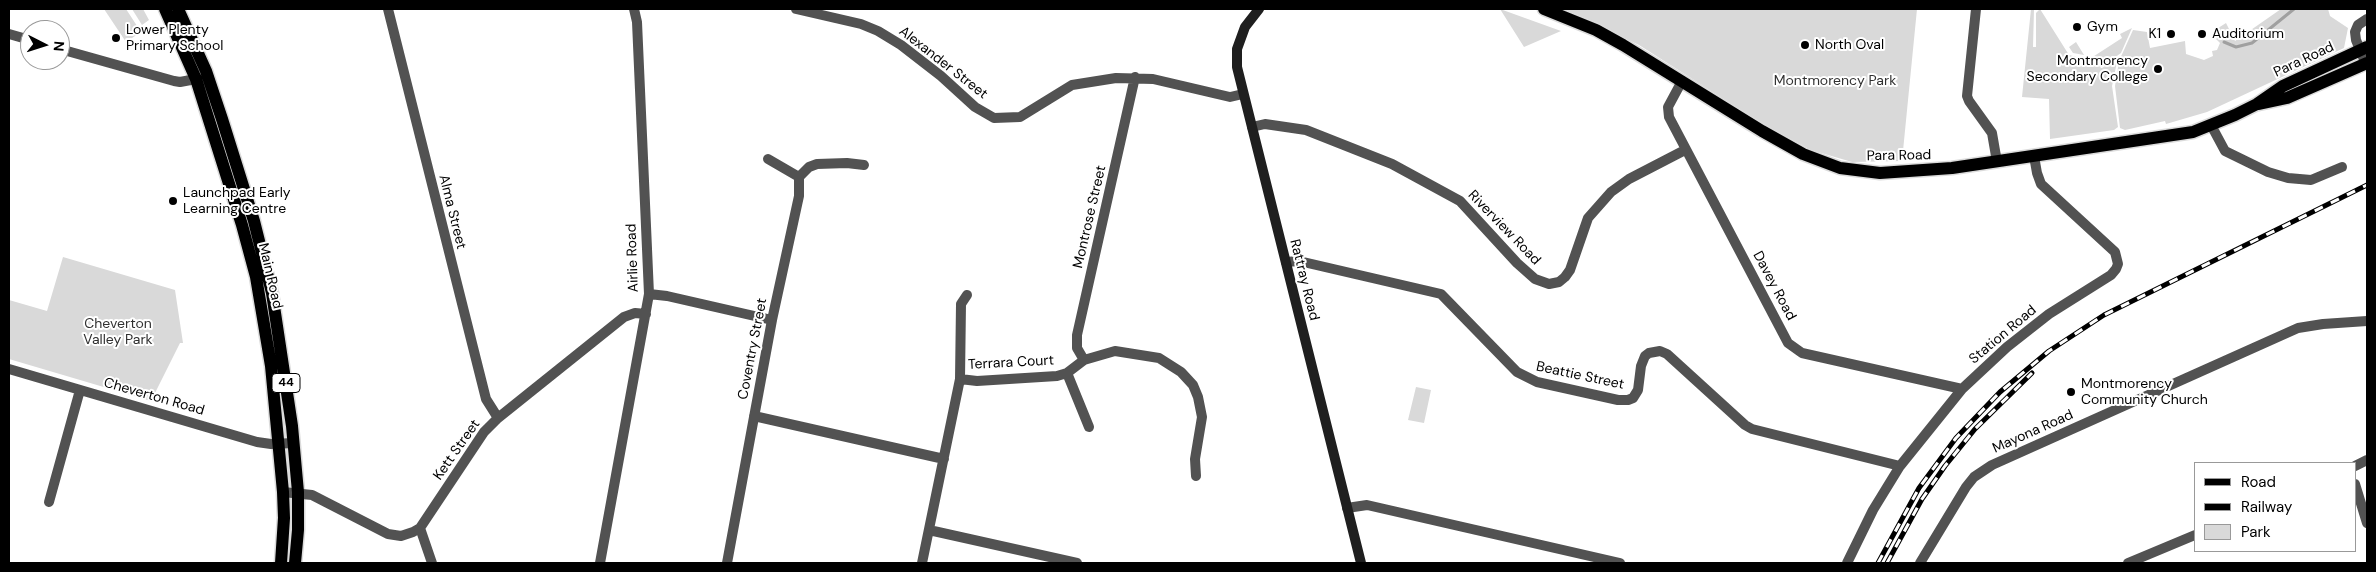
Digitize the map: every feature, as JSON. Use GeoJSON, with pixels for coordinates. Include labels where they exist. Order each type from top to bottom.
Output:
{"type":"FeatureCollection","features":[{"type":"Feature","properties":{"kind":"main road","name":"Main Road"},"geometry":{"type":"LineString","coordinates":[[165,9],[196,79],[242,225],[256,277],[268,347],[279,444],[284,518],[281,563]]}},
{"type":"Feature","properties":{"kind":"main road","name":"Main Road"},"geometry":{"type":"LineString","coordinates":[[178,9],[210,81],[264,255],[277,320],[294,443],[298,492],[298,530],[295,563]]}},
{"type":"Feature","properties":{"kind":"main road","name":"Para Road"},"geometry":{"type":"LineString","coordinates":[[1544,9],[1607,36],[1802,154],[1840,168],[1890,173],[1934,171],[2193,132],[2211,126],[2256,104],[2283,86],[2364,49]]}},
{"type":"Feature","properties":{"kind":"main road","name":"Para Road"},"geometry":{"type":"LineString","coordinates":[[2256,104],[2287,98],[2367,64]]}},
{"type":"Feature","properties":{"kind":"street","name":"Alma Street"},"geometry":{"type":"LineString","coordinates":[[388,9],[483,390],[488,405],[498,418]]}},
{"type":"Feature","properties":{"kind":"street","name":"Airlie Road"},"geometry":{"type":"LineString","coordinates":[[600,563],[649,294],[637,22],[634,9]]}},
{"type":"Feature","properties":{"kind":"street","name":"Alexander Street"},"geometry":{"type":"LineString","coordinates":[[796,9],[861,24],[878,32],[901,45],[941,76],[975,107],[994,118],[1020,118],[1062,90],[1081,82],[1135,77],[1230,97],[1243,94]]}},
{"type":"Feature","properties":{"kind":"street","name":"Rattray Road"},"geometry":{"type":"LineString","coordinates":[[1259,9],[1245,27],[1237,49],[1237,67],[1361,563]]}},
{"type":"Feature","properties":{"kind":"street"},"geometry":{"type":"LineString","coordinates":[[1976,9],[1968,98],[1992,133],[1997,162]]}},
{"type":"Feature","properties":{"kind":"street"},"geometry":{"type":"LineString","coordinates":[[2367,19],[2358,25],[2355,32],[2364,49],[2367,64]]}},
{"type":"Feature","properties":{"kind":"street"},"geometry":{"type":"LineString","coordinates":[[70,52],[174,81],[180,82],[196,79]]}},
{"type":"Feature","properties":{"kind":"street","name":"Montrose Street"},"geometry":{"type":"LineString","coordinates":[[1084,360],[1077,348],[1077,335],[1135,77]]}},
{"type":"Feature","properties":{"kind":"street","name":"Davey Road"},"geometry":{"type":"LineString","coordinates":[[1682,81],[1667,110],[1685,150],[1793,348],[1802,353],[1962,389]]}},
{"type":"Feature","properties":{"kind":"street","name":"Riverview Road"},"geometry":{"type":"LineString","coordinates":[[1252,127],[1264,124],[1306,130],[1392,164],[1460,201],[1517,263],[1535,279],[1550,284],[1559,282],[1570,270],[1588,218],[1610,192],[1629,179],[1685,150]]}},
{"type":"Feature","properties":{"kind":"street"},"geometry":{"type":"LineString","coordinates":[[2211,126],[2225,151],[2268,172],[2288,178],[2312,180],[2342,168]]}},
{"type":"Feature","properties":{"kind":"street","name":"Station Road"},"geometry":{"type":"LineString","coordinates":[[1847,563],[1873,510],[1900,466],[1962,389],[2007,346],[2049,314],[2111,275],[2118,264],[2115,252],[2041,184],[2034,156]]}},
{"type":"Feature","properties":{"kind":"street"},"geometry":{"type":"LineString","coordinates":[[768,159],[799,177],[809,167],[817,164],[847,163],[864,165]]}},
{"type":"Feature","properties":{"kind":"street","name":"Coventry Street"},"geometry":{"type":"LineString","coordinates":[[727,563],[772,320],[797,206],[799,177]]}},
{"type":"Feature","properties":{"kind":"street","name":"Beattie Street"},"geometry":{"type":"LineString","coordinates":[[1286,262],[1299,261],[1441,294],[1517,372],[1537,382],[1618,400],[1628,400],[1633,398],[1638,390],[1641,366],[1645,356],[1655,351],[1660,351],[1667,354],[1745,425],[1752,429],[1900,466]]}},
{"type":"Feature","properties":{"kind":"street"},"geometry":{"type":"LineString","coordinates":[[649,294],[667,296],[772,320]]}},
{"type":"Feature","properties":{"kind":"street"},"geometry":{"type":"LineString","coordinates":[[922,563],[960,379],[961,304],[967,295]]}},
{"type":"Feature","properties":{"kind":"street","name":"Kett Street"},"geometry":{"type":"LineString","coordinates":[[420,528],[484,432],[498,418],[624,317],[635,313],[646,314]]}},
{"type":"Feature","properties":{"kind":"street","name":"Mayona Road"},"geometry":{"type":"LineString","coordinates":[[1920,563],[1966,487],[1974,477],[1992,465],[2298,328],[2367,321]]}},
{"type":"Feature","properties":{"kind":"street","name":"Terrara Court"},"geometry":{"type":"LineString","coordinates":[[960,379],[977,381],[1057,376],[1067,373],[1084,360],[1104,353],[1125,351],[1159,358],[1181,372],[1193,384],[1201,408],[1202,428],[1195,459],[1196,476]]}},
{"type":"Feature","properties":{"kind":"street","name":"Cheverton Road"},"geometry":{"type":"LineString","coordinates":[[9,369],[257,442],[294,443]]}},
{"type":"Feature","properties":{"kind":"street"},"geometry":{"type":"LineString","coordinates":[[1067,373],[1090,427]]}},
{"type":"Feature","properties":{"kind":"street"},"geometry":{"type":"LineString","coordinates":[[49,502],[80,390]]}},
{"type":"Feature","properties":{"kind":"street"},"geometry":{"type":"LineString","coordinates":[[754,416],[944,458]]}},
{"type":"Feature","properties":{"kind":"street"},"geometry":{"type":"LineString","coordinates":[[2356,487],[2367,523]]}},
{"type":"Feature","properties":{"kind":"street"},"geometry":{"type":"LineString","coordinates":[[283,492],[298,492],[320,498],[388,534],[406,535],[420,528],[432,563]]}},
{"type":"Feature","properties":{"kind":"street"},"geometry":{"type":"LineString","coordinates":[[1347,508],[1367,505],[1620,563]]}},
{"type":"Feature","properties":{"kind":"street"},"geometry":{"type":"LineString","coordinates":[[929,530],[1077,563]]}},
{"type":"Feature","properties":{"kind":"street"},"geometry":{"type":"LineString","coordinates":[[2128,563],[2194,535]]}},
{"type":"Feature","properties":{"kind":"green space"},"geometry":{"type":"Polygon","coordinates":[[[104,9],[126,9],[141,32],[126,42],[104,9]]]}},
{"type":"Feature","properties":{"kind":"green space"},"geometry":{"type":"Polygon","coordinates":[[[132,9],[143,9],[149,20],[142,25],[132,9]]]}},
{"type":"Feature","properties":{"kind":"green space"},"geometry":{"type":"Polygon","coordinates":[[[1500,9],[1561,31],[1524,47],[1500,9]]]}},
{"type":"Feature","properties":{"kind":"green space","name":"Montmorency Park"},"geometry":{"type":"Polygon","coordinates":[[[1563,9],[1917,9],[1902,161],[1852,162],[1811,150],[1763,124],[1639,45],[1563,9]]]}},
{"type":"Feature","properties":{"kind":"green space"},"geometry":{"type":"Polygon","coordinates":[[[2031,9],[2034,9],[2033,47],[2036,47],[2036,13],[2040,9],[2069,55],[2088,60],[2122,38],[2120,34],[2132,28],[2121,53],[2100,68],[2118,57],[2112,86],[2118,127],[2114,130],[2050,139],[2049,99],[2022,97],[2031,9]]]}},
{"type":"Feature","properties":{"kind":"green space"},"geometry":{"type":"Polygon","coordinates":[[[2281,9],[2328,9],[2330,16],[2348,28],[2344,48],[2207,112],[2166,124],[2165,121],[2125,130],[2120,128],[2115,86],[2119,61],[2133,30],[2147,32],[2150,48],[2185,41],[2186,54],[2204,60],[2213,56],[2212,51],[2217,50],[2220,43],[2216,39],[2220,36],[2215,30],[2226,23],[2235,41],[2281,9]]]}},
{"type":"Feature","properties":{"kind":"green space"},"geometry":{"type":"Polygon","coordinates":[[[2076,42],[2084,55],[2073,53],[2069,47],[2076,42]]]}},
{"type":"Feature","properties":{"kind":"green space","name":"Cheverton Valley Park"},"geometry":{"type":"Polygon","coordinates":[[[63,257],[175,290],[183,343],[180,343],[151,401],[9,359],[9,300],[47,311],[63,257]]]}},
{"type":"Feature","properties":{"kind":"green space"},"geometry":{"type":"Polygon","coordinates":[[[1416,387],[1431,390],[1424,423],[1408,420],[1416,387]]]}},
{"type":"Feature","properties":{"kind":"waterway"},"geometry":{"type":"LineString","coordinates":[[2224,42],[2236,47],[2252,43],[2294,9]]}},
{"type":"Feature","properties":{"kind":"railway"},"geometry":{"type":"LineString","coordinates":[[1878,563],[1919,488],[1956,438],[2000,392],[2049,351],[2104,315],[2367,185]]}},
{"type":"Feature","properties":{"kind":"railway"},"geometry":{"type":"LineString","coordinates":[[1887,563],[1922,499],[1945,466],[1975,429],[2032,373]]}},
{"type":"Feature","properties":{"kind":"place","name":"Gym"},"geometry":{"type":"Point","coordinates":[2077,27]}},
{"type":"Feature","properties":{"kind":"place","name":"K1"},"geometry":{"type":"Point","coordinates":[2171,34]}},
{"type":"Feature","properties":{"kind":"place","name":"Auditorium"},"geometry":{"type":"Point","coordinates":[2202,34]}},
{"type":"Feature","properties":{"kind":"place","name":"Lower Plenty Primary School"},"geometry":{"type":"Point","coordinates":[116,38]}},
{"type":"Feature","properties":{"kind":"place","name":"North Oval"},"geometry":{"type":"Point","coordinates":[1805,45]}},
{"type":"Feature","properties":{"kind":"place","name":"Montmorency Secondary College"},"geometry":{"type":"Point","coordinates":[2158,69]}},
{"type":"Feature","properties":{"kind":"place","name":"Launchpad Early Learning Centre"},"geometry":{"type":"Point","coordinates":[173,201]}},
{"type":"Feature","properties":{"kind":"place","name":"Montmorency Community Church"},"geometry":{"type":"Point","coordinates":[2071,392]}}]}
